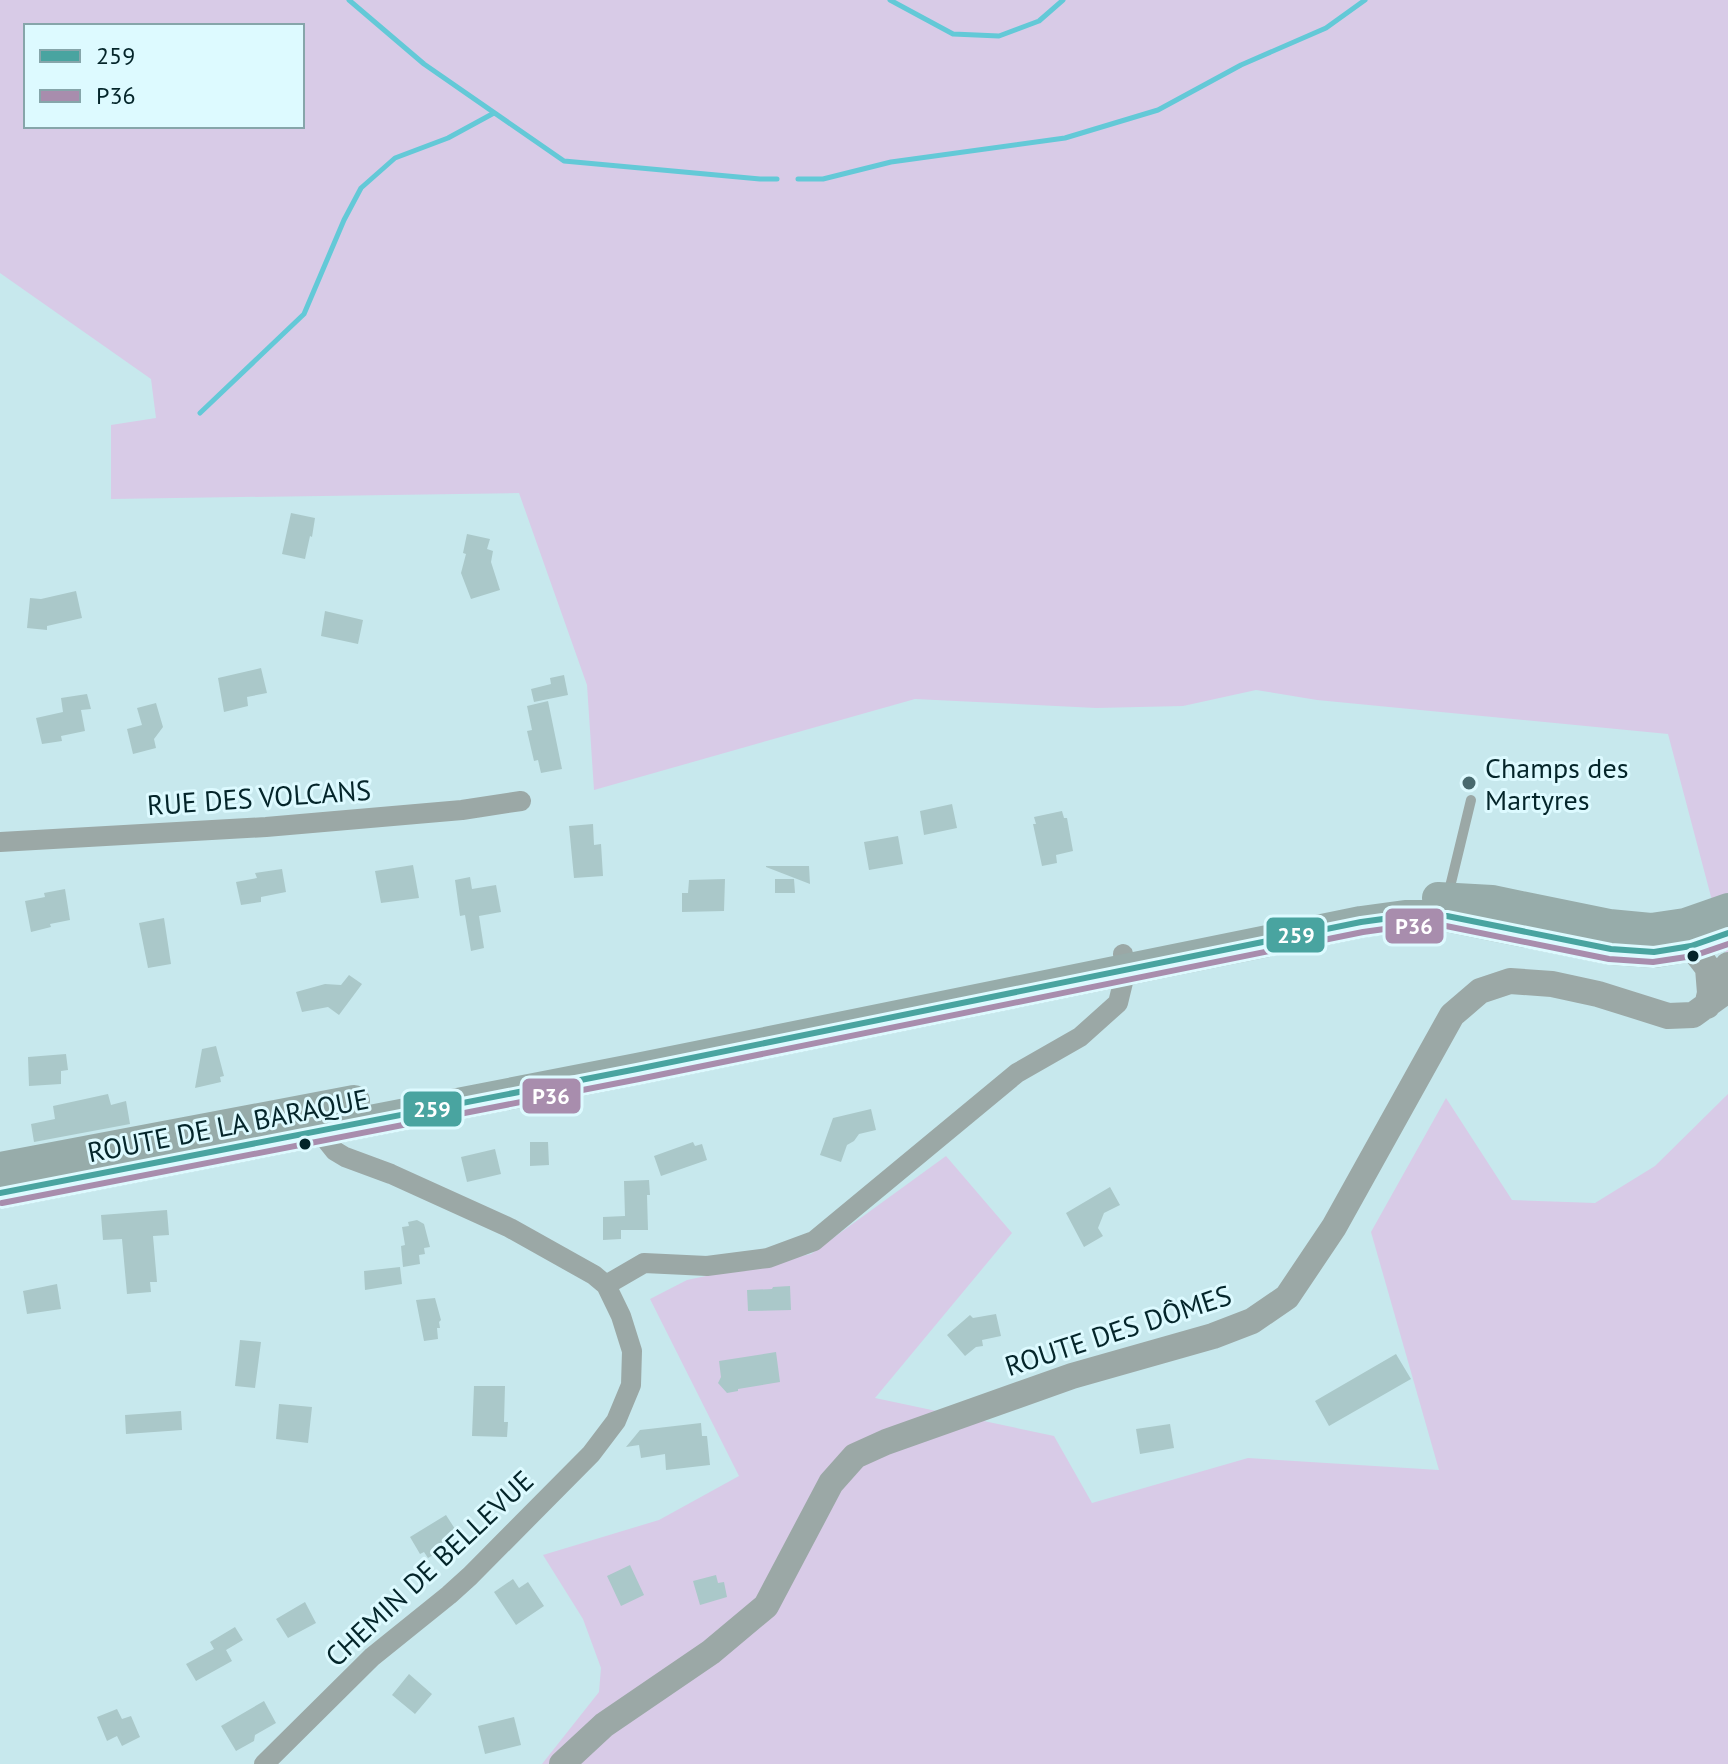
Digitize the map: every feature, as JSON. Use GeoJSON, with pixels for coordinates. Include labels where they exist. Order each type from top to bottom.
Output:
{"type":"FeatureCollection","features":[{"type":"Feature","properties":{"kind":"main road","name":"ROUTE DE LA BARAQUE"},"geometry":{"type":"LineString","coordinates":[[1125,962],[1395,901],[1447,897],[1492,901],[1609,925],[1726,937]]}},
{"type":"Feature","properties":{"kind":"main road","name":"ROUTE DE LA BARAQUE"},"geometry":{"type":"LineString","coordinates":[[0,1193],[313,1120],[636,1050],[1361,922],[1405,916],[1447,916],[1611,949],[1654,952],[1688,935]]}},
{"type":"Feature","properties":{"kind":"main road","name":"ROUTE DE LA BARAQUE"},"geometry":{"type":"LineString","coordinates":[[0,1168],[313,1120]]}},
{"type":"Feature","properties":{"kind":"street","name":"RUE DES VOLCANS"},"geometry":{"type":"LineString","coordinates":[[0,842],[266,827],[462,810],[521,801]]}},
{"type":"Feature","properties":{"kind":"street"},"geometry":{"type":"LineString","coordinates":[[1688,935],[1708,968],[1710,993],[1717,1005]]}},
{"type":"Feature","properties":{"kind":"street"},"geometry":{"type":"LineString","coordinates":[[1717,1005],[1722,994],[1726,937]]}},
{"type":"Feature","properties":{"kind":"street"},"geometry":{"type":"LineString","coordinates":[[313,1120],[335,1151],[345,1157],[391,1174],[510,1228],[594,1275],[606,1285],[644,1263],[707,1266],[768,1258],[814,1241],[1017,1073],[1080,1037],[1118,1003],[1125,962]]}},
{"type":"Feature","properties":{"kind":"street","name":"ROUTE DES DÔMES"},"geometry":{"type":"LineString","coordinates":[[562,1764],[604,1725],[711,1652],[766,1606],[831,1483],[855,1456],[886,1442],[1072,1376],[1213,1336],[1252,1321],[1287,1297],[1334,1227],[1452,1015],[1480,991],[1510,981],[1552,984],[1598,994],[1668,1016],[1693,1015],[1717,1005]]}},
{"type":"Feature","properties":{"kind":"street","name":"CHEMIN DE BELLEVUE"},"geometry":{"type":"LineString","coordinates":[[264,1764],[372,1657],[470,1576],[591,1454],[616,1421],[631,1385],[632,1351],[621,1316],[606,1285]]}},
{"type":"Feature","properties":{"kind":"lane"},"geometry":{"type":"LineString","coordinates":[[1447,897],[1471,800]]}},
{"type":"Feature","properties":{"kind":"shaded area"},"geometry":{"type":"Polygon","coordinates":[[[0,0],[1728,0],[1728,961],[1668,734],[1317,700],[1256,690],[1183,706],[1096,708],[915,699],[594,790],[587,685],[519,493],[111,499],[111,425],[156,418],[151,379],[0,273],[0,0]]]}},
{"type":"Feature","properties":{"kind":"shaded area"},"geometry":{"type":"Polygon","coordinates":[[[1728,1094],[1728,1764],[542,1764],[599,1692],[601,1668],[583,1619],[543,1555],[659,1520],[739,1476],[650,1299],[687,1280],[811,1254],[946,1156],[1012,1233],[875,1398],[1054,1436],[1092,1503],[1248,1458],[1439,1470],[1371,1232],[1446,1098],[1512,1200],[1595,1203],[1655,1166],[1728,1094]]]}},
{"type":"Feature","properties":{"kind":"building"},"geometry":{"type":"Polygon","coordinates":[[[291,513],[315,518],[305,559],[282,554],[291,513]]]}},
{"type":"Feature","properties":{"kind":"building"},"geometry":{"type":"Polygon","coordinates":[[[467,534],[490,539],[487,549],[493,551],[491,562],[500,590],[471,599],[461,573],[467,534]]]}},
{"type":"Feature","properties":{"kind":"building"},"geometry":{"type":"Polygon","coordinates":[[[76,591],[82,618],[47,626],[47,630],[27,628],[30,598],[41,599],[76,591]]]}},
{"type":"Feature","properties":{"kind":"building"},"geometry":{"type":"Polygon","coordinates":[[[325,611],[363,620],[358,644],[321,636],[325,611]]]}},
{"type":"Feature","properties":{"kind":"building"},"geometry":{"type":"Polygon","coordinates":[[[261,668],[267,693],[247,697],[248,706],[224,712],[218,678],[261,668]]]}},
{"type":"Feature","properties":{"kind":"building"},"geometry":{"type":"Polygon","coordinates":[[[564,675],[568,695],[534,702],[531,689],[551,684],[550,678],[564,675]]]}},
{"type":"Feature","properties":{"kind":"building"},"geometry":{"type":"Polygon","coordinates":[[[87,694],[91,709],[81,710],[85,731],[61,736],[62,741],[42,744],[36,718],[63,712],[61,698],[87,694]]]}},
{"type":"Feature","properties":{"kind":"building"},"geometry":{"type":"Polygon","coordinates":[[[548,701],[562,769],[541,773],[538,760],[534,761],[527,731],[532,730],[527,706],[548,701]]]}},
{"type":"Feature","properties":{"kind":"building"},"geometry":{"type":"Polygon","coordinates":[[[156,703],[163,727],[154,739],[156,748],[133,754],[127,729],[142,725],[137,708],[156,703]]]}},
{"type":"Feature","properties":{"kind":"building"},"geometry":{"type":"Polygon","coordinates":[[[952,804],[957,828],[924,835],[920,811],[952,804]]]}},
{"type":"Feature","properties":{"kind":"building"},"geometry":{"type":"Polygon","coordinates":[[[1062,811],[1064,818],[1067,818],[1073,851],[1056,855],[1057,863],[1042,866],[1034,817],[1062,811]]]}},
{"type":"Feature","properties":{"kind":"building"},"geometry":{"type":"Polygon","coordinates":[[[593,824],[594,845],[601,844],[603,876],[574,878],[569,826],[593,824]]]}},
{"type":"Feature","properties":{"kind":"building"},"geometry":{"type":"Polygon","coordinates":[[[898,836],[903,864],[869,870],[864,842],[898,836]]]}},
{"type":"Feature","properties":{"kind":"building"},"geometry":{"type":"Polygon","coordinates":[[[413,865],[419,898],[381,903],[375,871],[413,865]]]}},
{"type":"Feature","properties":{"kind":"building"},"geometry":{"type":"Polygon","coordinates":[[[766,866],[809,866],[810,884],[766,867],[766,866]]]}},
{"type":"Feature","properties":{"kind":"building"},"geometry":{"type":"Polygon","coordinates":[[[282,869],[286,892],[261,897],[261,902],[241,905],[236,882],[257,878],[255,873],[282,869]]]}},
{"type":"Feature","properties":{"kind":"building"},"geometry":{"type":"Polygon","coordinates":[[[470,877],[472,889],[496,885],[501,912],[479,916],[484,948],[471,951],[465,915],[460,916],[455,880],[470,877]]]}},
{"type":"Feature","properties":{"kind":"building"},"geometry":{"type":"Polygon","coordinates":[[[725,879],[724,911],[682,912],[682,893],[688,893],[689,880],[725,879]]]}},
{"type":"Feature","properties":{"kind":"building"},"geometry":{"type":"Polygon","coordinates":[[[775,879],[794,879],[795,893],[775,893],[775,879]]]}},
{"type":"Feature","properties":{"kind":"building"},"geometry":{"type":"Polygon","coordinates":[[[65,889],[70,920],[31,932],[25,901],[65,889]]]}},
{"type":"Feature","properties":{"kind":"building"},"geometry":{"type":"Polygon","coordinates":[[[164,918],[171,964],[148,968],[139,923],[164,918]]]}},
{"type":"Feature","properties":{"kind":"building"},"geometry":{"type":"Polygon","coordinates":[[[349,975],[362,984],[339,1015],[328,1007],[302,1012],[296,992],[325,984],[341,985],[349,975]]]}},
{"type":"Feature","properties":{"kind":"building"},"geometry":{"type":"Polygon","coordinates":[[[216,1046],[224,1076],[220,1077],[221,1082],[195,1088],[202,1049],[216,1046]]]}},
{"type":"Feature","properties":{"kind":"building"},"geometry":{"type":"Polygon","coordinates":[[[66,1054],[68,1070],[61,1071],[61,1084],[29,1086],[28,1057],[66,1054]]]}},
{"type":"Feature","properties":{"kind":"building"},"geometry":{"type":"Polygon","coordinates":[[[108,1094],[111,1105],[126,1101],[130,1124],[34,1142],[31,1124],[55,1119],[53,1106],[108,1094]]]}},
{"type":"Feature","properties":{"kind":"building"},"geometry":{"type":"Polygon","coordinates":[[[871,1109],[876,1130],[859,1134],[847,1145],[841,1162],[820,1155],[833,1118],[871,1109]]]}},
{"type":"Feature","properties":{"kind":"building"},"geometry":{"type":"Polygon","coordinates":[[[530,1142],[548,1142],[549,1165],[530,1166],[530,1142]]]}},
{"type":"Feature","properties":{"kind":"building"},"geometry":{"type":"Polygon","coordinates":[[[693,1142],[695,1146],[702,1144],[707,1160],[661,1176],[654,1156],[693,1142]]]}},
{"type":"Feature","properties":{"kind":"building"},"geometry":{"type":"Polygon","coordinates":[[[495,1149],[501,1174],[467,1182],[461,1157],[495,1149]]]}},
{"type":"Feature","properties":{"kind":"building"},"geometry":{"type":"Polygon","coordinates":[[[649,1180],[648,1230],[621,1230],[621,1239],[603,1240],[603,1217],[625,1216],[624,1181],[649,1180]]]}},
{"type":"Feature","properties":{"kind":"building"},"geometry":{"type":"Polygon","coordinates":[[[1110,1187],[1120,1205],[1104,1213],[1098,1228],[1103,1236],[1084,1247],[1066,1213],[1110,1187]]]}},
{"type":"Feature","properties":{"kind":"building"},"geometry":{"type":"Polygon","coordinates":[[[167,1210],[169,1235],[153,1236],[157,1282],[150,1282],[151,1292],[127,1294],[122,1239],[103,1240],[101,1215],[167,1210]]]}},
{"type":"Feature","properties":{"kind":"building"},"geometry":{"type":"Polygon","coordinates":[[[417,1220],[424,1224],[430,1247],[424,1248],[425,1254],[419,1255],[420,1264],[403,1267],[401,1246],[405,1245],[402,1227],[417,1220]]]}},
{"type":"Feature","properties":{"kind":"building"},"geometry":{"type":"Polygon","coordinates":[[[400,1267],[402,1284],[365,1290],[364,1271],[400,1267]]]}},
{"type":"Feature","properties":{"kind":"building"},"geometry":{"type":"Polygon","coordinates":[[[57,1284],[61,1309],[27,1314],[23,1291],[57,1284]]]}},
{"type":"Feature","properties":{"kind":"building"},"geometry":{"type":"Polygon","coordinates":[[[790,1286],[791,1310],[748,1311],[747,1290],[790,1286]]]}},
{"type":"Feature","properties":{"kind":"building"},"geometry":{"type":"Polygon","coordinates":[[[435,1298],[441,1320],[440,1328],[437,1328],[438,1339],[424,1341],[416,1300],[435,1298]]]}},
{"type":"Feature","properties":{"kind":"building"},"geometry":{"type":"Polygon","coordinates":[[[996,1314],[1001,1336],[982,1340],[983,1346],[976,1347],[965,1356],[947,1335],[970,1315],[973,1318],[996,1314]]]}},
{"type":"Feature","properties":{"kind":"building"},"geometry":{"type":"Polygon","coordinates":[[[240,1340],[261,1342],[255,1388],[235,1386],[240,1340]]]}},
{"type":"Feature","properties":{"kind":"building"},"geometry":{"type":"Polygon","coordinates":[[[776,1352],[780,1382],[727,1393],[718,1383],[721,1377],[719,1361],[776,1352]]]}},
{"type":"Feature","properties":{"kind":"building"},"geometry":{"type":"Polygon","coordinates":[[[1396,1354],[1411,1379],[1329,1426],[1315,1401],[1396,1354]]]}},
{"type":"Feature","properties":{"kind":"building"},"geometry":{"type":"Polygon","coordinates":[[[474,1386],[505,1386],[504,1422],[508,1422],[507,1437],[472,1436],[474,1386]]]}},
{"type":"Feature","properties":{"kind":"building"},"geometry":{"type":"Polygon","coordinates":[[[279,1404],[312,1407],[308,1443],[276,1439],[279,1404]]]}},
{"type":"Feature","properties":{"kind":"building"},"geometry":{"type":"Polygon","coordinates":[[[181,1411],[182,1430],[126,1434],[125,1415],[181,1411]]]}},
{"type":"Feature","properties":{"kind":"building"},"geometry":{"type":"Polygon","coordinates":[[[701,1423],[702,1436],[707,1436],[710,1465],[666,1470],[665,1454],[641,1458],[639,1445],[626,1447],[640,1430],[701,1423]]]}},
{"type":"Feature","properties":{"kind":"building"},"geometry":{"type":"Polygon","coordinates":[[[1170,1424],[1174,1448],[1140,1454],[1136,1429],[1170,1424]]]}},
{"type":"Feature","properties":{"kind":"building"},"geometry":{"type":"Polygon","coordinates":[[[446,1515],[457,1532],[453,1534],[457,1541],[428,1558],[424,1552],[420,1554],[410,1537],[446,1515]]]}},
{"type":"Feature","properties":{"kind":"building"},"geometry":{"type":"Polygon","coordinates":[[[630,1565],[644,1595],[621,1606],[607,1576],[630,1565]]]}},
{"type":"Feature","properties":{"kind":"building"},"geometry":{"type":"Polygon","coordinates":[[[716,1575],[718,1583],[724,1582],[727,1597],[700,1605],[693,1581],[716,1575]]]}},
{"type":"Feature","properties":{"kind":"building"},"geometry":{"type":"Polygon","coordinates":[[[513,1579],[519,1588],[528,1582],[544,1606],[516,1625],[494,1592],[513,1579]]]}},
{"type":"Feature","properties":{"kind":"building"},"geometry":{"type":"Polygon","coordinates":[[[305,1602],[316,1623],[288,1638],[276,1619],[305,1602]]]}},
{"type":"Feature","properties":{"kind":"building"},"geometry":{"type":"Polygon","coordinates":[[[235,1627],[243,1640],[226,1650],[232,1661],[196,1681],[186,1664],[214,1649],[210,1642],[235,1627]]]}},
{"type":"Feature","properties":{"kind":"building"},"geometry":{"type":"Polygon","coordinates":[[[409,1674],[432,1694],[415,1714],[392,1695],[409,1674]]]}},
{"type":"Feature","properties":{"kind":"building"},"geometry":{"type":"Polygon","coordinates":[[[264,1701],[276,1723],[236,1751],[221,1726],[264,1701]]]}},
{"type":"Feature","properties":{"kind":"building"},"geometry":{"type":"Polygon","coordinates":[[[117,1709],[122,1719],[131,1716],[140,1737],[122,1746],[117,1736],[107,1741],[97,1717],[117,1709]]]}},
{"type":"Feature","properties":{"kind":"building"},"geometry":{"type":"Polygon","coordinates":[[[514,1717],[521,1745],[485,1754],[478,1726],[514,1717]]]}},
{"type":"Feature","properties":{"kind":"waterway"},"geometry":{"type":"LineString","coordinates":[[349,0],[424,64],[564,161],[777,179]]}},
{"type":"Feature","properties":{"kind":"waterway"},"geometry":{"type":"LineString","coordinates":[[890,0],[953,34],[999,36],[1039,21],[1063,0]]}},
{"type":"Feature","properties":{"kind":"waterway"},"geometry":{"type":"LineString","coordinates":[[798,179],[823,179],[891,162],[1065,138],[1158,110],[1241,65],[1326,28],[1365,0]]}},
{"type":"Feature","properties":{"kind":"waterway"},"geometry":{"type":"LineString","coordinates":[[200,413],[304,314],[361,188],[395,158],[448,138],[494,113]]}},
{"type":"Feature","properties":{"kind":"transit line","name":"259"},"geometry":{"type":"LineString","coordinates":[[0,1193],[637,1069],[1361,922],[1405,916],[1447,916],[1611,949],[1654,952],[1691,946],[1728,933]]}},
{"type":"Feature","properties":{"kind":"transit line","name":"P36"},"geometry":{"type":"LineString","coordinates":[[2,1203],[639,1079],[1363,932],[1406,926],[1446,926],[1609,959],[1653,962],[1693,956],[1728,944]]}},
{"type":"Feature","properties":{"kind":"place","name":"Champs des Martyres"},"geometry":{"type":"Point","coordinates":[1469,783]}}]}
